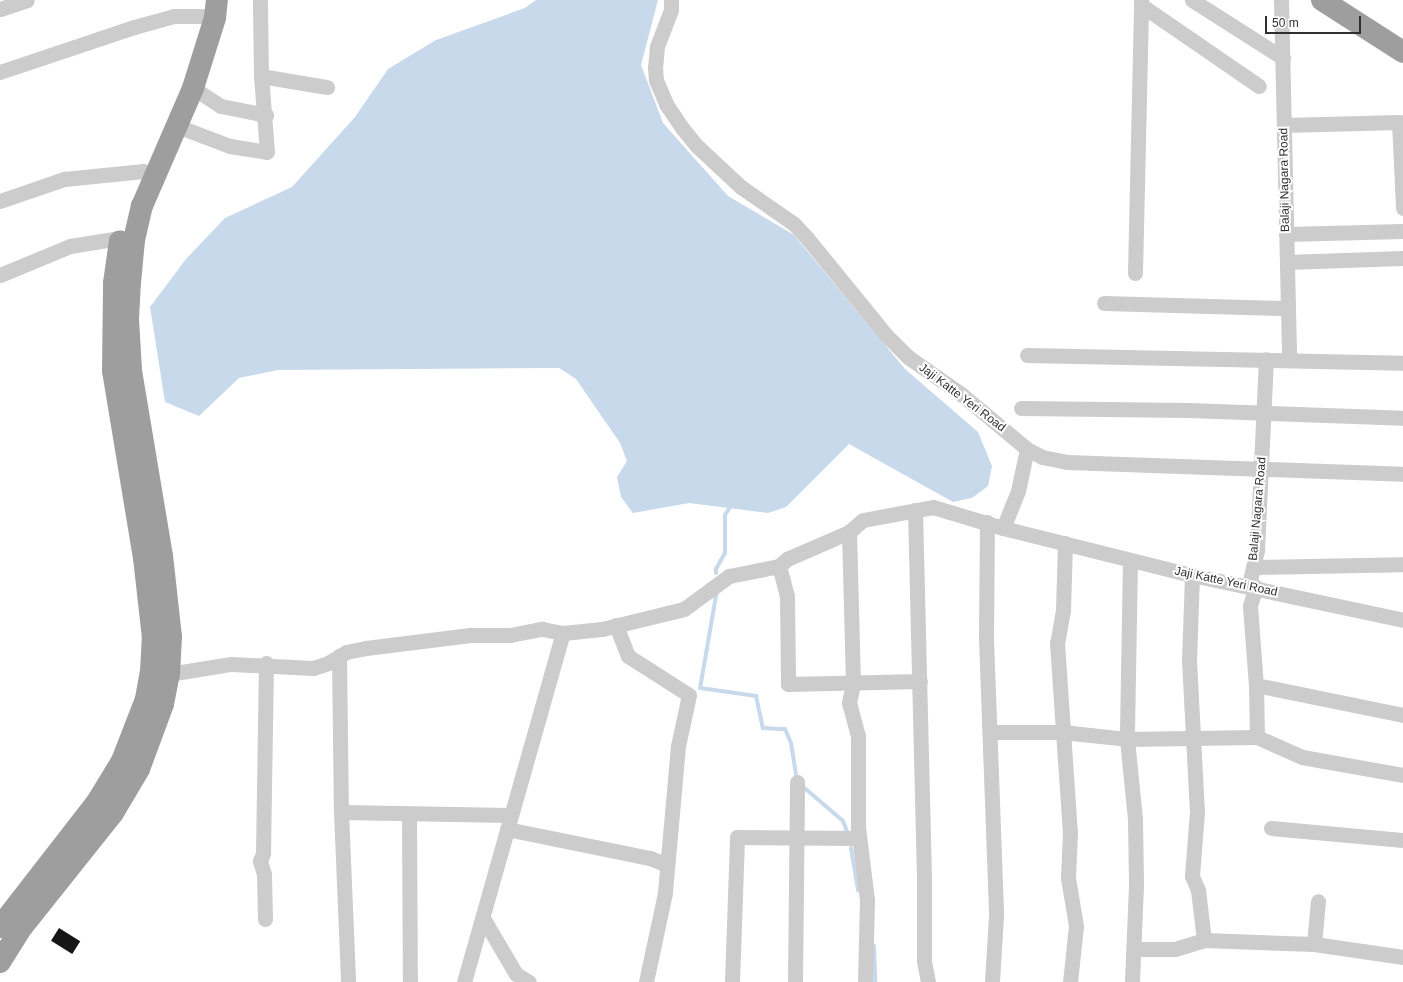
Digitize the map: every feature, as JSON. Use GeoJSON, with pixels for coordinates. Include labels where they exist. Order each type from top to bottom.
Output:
{"type":"FeatureCollection","features":[{"type":"Feature","properties":{"kind":"highway"},"geometry":{"type":"LineString","coordinates":[[0,927],[97,802],[115,773],[133,735],[146,700],[160,673],[171,637],[162,556],[131,370],[128,319],[134,240],[142,206],[193,88],[215,18],[217,0]]}},
{"type":"Feature","properties":{"kind":"highway"},"geometry":{"type":"LineString","coordinates":[[1322,0],[1403,52]]}},
{"type":"Feature","properties":{"kind":"highway"},"geometry":{"type":"LineString","coordinates":[[1347,0],[1403,35]]}},
{"type":"Feature","properties":{"kind":"highway"},"geometry":{"type":"LineString","coordinates":[[0,962],[19,931],[112,813],[138,769],[163,704],[160,673],[153,638],[144,558],[113,371],[114,283],[120,238],[144,171],[185,85],[204,8]]}},
{"type":"Feature","properties":{"kind":"street"},"geometry":{"type":"LineString","coordinates":[[0,9],[27,0]]}},
{"type":"Feature","properties":{"kind":"street"},"geometry":{"type":"LineString","coordinates":[[177,126],[230,146],[267,152],[266,115],[261,76],[260,0]]}},
{"type":"Feature","properties":{"kind":"street","name":"Jaji Katte Yeri Road"},"geometry":{"type":"LineString","coordinates":[[671,0],[671,10],[657,46],[655,66],[656,80],[666,104],[696,146],[742,187],[794,224],[886,335],[908,357],[961,394],[1027,449],[1042,457],[1067,462],[1403,474]]}},
{"type":"Feature","properties":{"kind":"street"},"geometry":{"type":"LineString","coordinates":[[1192,0],[1282,58]]}},
{"type":"Feature","properties":{"kind":"street","name":"Balaji Nagara Road"},"geometry":{"type":"LineString","coordinates":[[1281,0],[1289,360]]}},
{"type":"Feature","properties":{"kind":"street"},"geometry":{"type":"LineString","coordinates":[[1141,3],[1259,86]]}},
{"type":"Feature","properties":{"kind":"street"},"geometry":{"type":"LineString","coordinates":[[1135,273],[1141,3]]}},
{"type":"Feature","properties":{"kind":"street"},"geometry":{"type":"LineString","coordinates":[[0,72],[134,27],[204,8]]}},
{"type":"Feature","properties":{"kind":"street"},"geometry":{"type":"LineString","coordinates":[[261,76],[326,87]]}},
{"type":"Feature","properties":{"kind":"street"},"geometry":{"type":"LineString","coordinates":[[193,88],[221,106],[266,115]]}},
{"type":"Feature","properties":{"kind":"street"},"geometry":{"type":"LineString","coordinates":[[1284,125],[1399,122],[1403,208]]}},
{"type":"Feature","properties":{"kind":"street"},"geometry":{"type":"LineString","coordinates":[[0,201],[64,179],[144,171]]}},
{"type":"Feature","properties":{"kind":"street"},"geometry":{"type":"LineString","coordinates":[[1286,234],[1403,231]]}},
{"type":"Feature","properties":{"kind":"street"},"geometry":{"type":"LineString","coordinates":[[0,275],[70,246],[120,238]]}},
{"type":"Feature","properties":{"kind":"street"},"geometry":{"type":"LineString","coordinates":[[1287,262],[1403,258]]}},
{"type":"Feature","properties":{"kind":"street"},"geometry":{"type":"LineString","coordinates":[[1104,303],[1288,308]]}},
{"type":"Feature","properties":{"kind":"street"},"geometry":{"type":"LineString","coordinates":[[1027,355],[1403,363]]}},
{"type":"Feature","properties":{"kind":"street","name":"Balaji Nagara Road"},"geometry":{"type":"LineString","coordinates":[[1256,737],[1256,685],[1250,606],[1253,586],[1253,567],[1257,550],[1265,412],[1266,359]]}},
{"type":"Feature","properties":{"kind":"street"},"geometry":{"type":"LineString","coordinates":[[1021,408],[1265,412],[1403,418]]}},
{"type":"Feature","properties":{"kind":"street"},"geometry":{"type":"LineString","coordinates":[[1003,528],[1018,491],[1027,449]]}},
{"type":"Feature","properties":{"kind":"street","name":"Jaji Katte Yeri Road"},"geometry":{"type":"LineString","coordinates":[[780,566],[787,559],[849,532],[862,520],[933,507],[987,522],[1032,537],[1065,543],[1192,575],[1253,586],[1341,609],[1403,620]]}},
{"type":"Feature","properties":{"kind":"street"},"geometry":{"type":"LineString","coordinates":[[915,510],[920,681],[924,961],[928,982]]}},
{"type":"Feature","properties":{"kind":"street"},"geometry":{"type":"LineString","coordinates":[[987,522],[986,638],[991,732],[996,916],[992,982]]}},
{"type":"Feature","properties":{"kind":"street"},"geometry":{"type":"LineString","coordinates":[[849,532],[853,684],[849,702],[858,736],[859,838],[867,900],[865,982]]}},
{"type":"Feature","properties":{"kind":"street"},"geometry":{"type":"LineString","coordinates":[[1065,543],[1063,610],[1057,643],[1070,832],[1068,878],[1076,926],[1070,982]]}},
{"type":"Feature","properties":{"kind":"street"},"geometry":{"type":"LineString","coordinates":[[1130,560],[1127,739],[1135,819],[1135,949],[1132,982]]}},
{"type":"Feature","properties":{"kind":"street"},"geometry":{"type":"LineString","coordinates":[[1253,567],[1403,564]]}},
{"type":"Feature","properties":{"kind":"street"},"geometry":{"type":"LineString","coordinates":[[160,673],[231,664],[266,664],[312,668],[339,656],[366,648],[470,635],[510,635],[542,629],[563,633],[616,625],[684,609],[729,576],[780,566],[787,596],[788,684],[853,684],[920,681]]}},
{"type":"Feature","properties":{"kind":"street"},"geometry":{"type":"LineString","coordinates":[[1192,575],[1189,660],[1197,812],[1192,876],[1198,890],[1204,940]]}},
{"type":"Feature","properties":{"kind":"street"},"geometry":{"type":"LineString","coordinates":[[616,625],[628,656],[689,695],[678,746],[665,893],[646,982]]}},
{"type":"Feature","properties":{"kind":"street"},"geometry":{"type":"LineString","coordinates":[[464,982],[563,633]]}},
{"type":"Feature","properties":{"kind":"street"},"geometry":{"type":"LineString","coordinates":[[339,656],[341,812],[348,980]]}},
{"type":"Feature","properties":{"kind":"street"},"geometry":{"type":"LineString","coordinates":[[265,919],[264,874],[260,861],[263,853],[266,664]]}},
{"type":"Feature","properties":{"kind":"street"},"geometry":{"type":"LineString","coordinates":[[1256,685],[1403,715]]}},
{"type":"Feature","properties":{"kind":"street"},"geometry":{"type":"LineString","coordinates":[[991,732],[1062,732],[1127,739],[1256,737],[1302,757],[1403,775]]}},
{"type":"Feature","properties":{"kind":"street"},"geometry":{"type":"LineString","coordinates":[[794,982],[797,782]]}},
{"type":"Feature","properties":{"kind":"street"},"geometry":{"type":"LineString","coordinates":[[341,812],[409,814],[509,822],[650,858],[667,865]]}},
{"type":"Feature","properties":{"kind":"street"},"geometry":{"type":"LineString","coordinates":[[409,814],[410,982]]}},
{"type":"Feature","properties":{"kind":"street"},"geometry":{"type":"LineString","coordinates":[[1271,828],[1403,840]]}},
{"type":"Feature","properties":{"kind":"street"},"geometry":{"type":"LineString","coordinates":[[732,982],[737,837],[797,836],[859,838]]}},
{"type":"Feature","properties":{"kind":"street"},"geometry":{"type":"LineString","coordinates":[[1314,944],[1318,901]]}},
{"type":"Feature","properties":{"kind":"street"},"geometry":{"type":"LineString","coordinates":[[483,918],[516,974],[528,982]]}},
{"type":"Feature","properties":{"kind":"street"},"geometry":{"type":"LineString","coordinates":[[1135,949],[1175,950],[1204,940],[1314,944],[1403,957]]}},
{"type":"Feature","properties":{"kind":"water"},"geometry":{"type":"Polygon","coordinates":[[[536,0],[658,0],[641,65],[663,123],[728,196],[794,235],[905,369],[978,432],[992,466],[988,486],[972,498],[953,502],[849,444],[786,507],[768,513],[689,503],[633,513],[621,497],[617,477],[627,461],[620,443],[576,379],[559,368],[278,370],[239,378],[199,416],[165,402],[150,307],[186,259],[225,218],[292,187],[355,117],[388,69],[436,40],[525,8],[536,0]]]}},
{"type":"Feature","properties":{"kind":"building"},"geometry":{"type":"Polygon","coordinates":[[[59,928],[80,941],[72,954],[51,941],[59,928]]]}},
{"type":"Feature","properties":{"kind":"waterway"},"geometry":{"type":"LineString","coordinates":[[716,573],[716,569],[725,553],[725,515],[732,504]]}},
{"type":"Feature","properties":{"kind":"waterway"},"geometry":{"type":"LineString","coordinates":[[717,590],[700,688],[756,696],[763,728],[785,729],[791,743],[797,780]]}},
{"type":"Feature","properties":{"kind":"waterway"},"geometry":{"type":"LineString","coordinates":[[801,785],[843,821],[848,834]]}},
{"type":"Feature","properties":{"kind":"waterway"},"geometry":{"type":"LineString","coordinates":[[851,848],[858,890]]}},
{"type":"Feature","properties":{"kind":"waterway"},"geometry":{"type":"LineString","coordinates":[[874,946],[875,982]]}}]}
